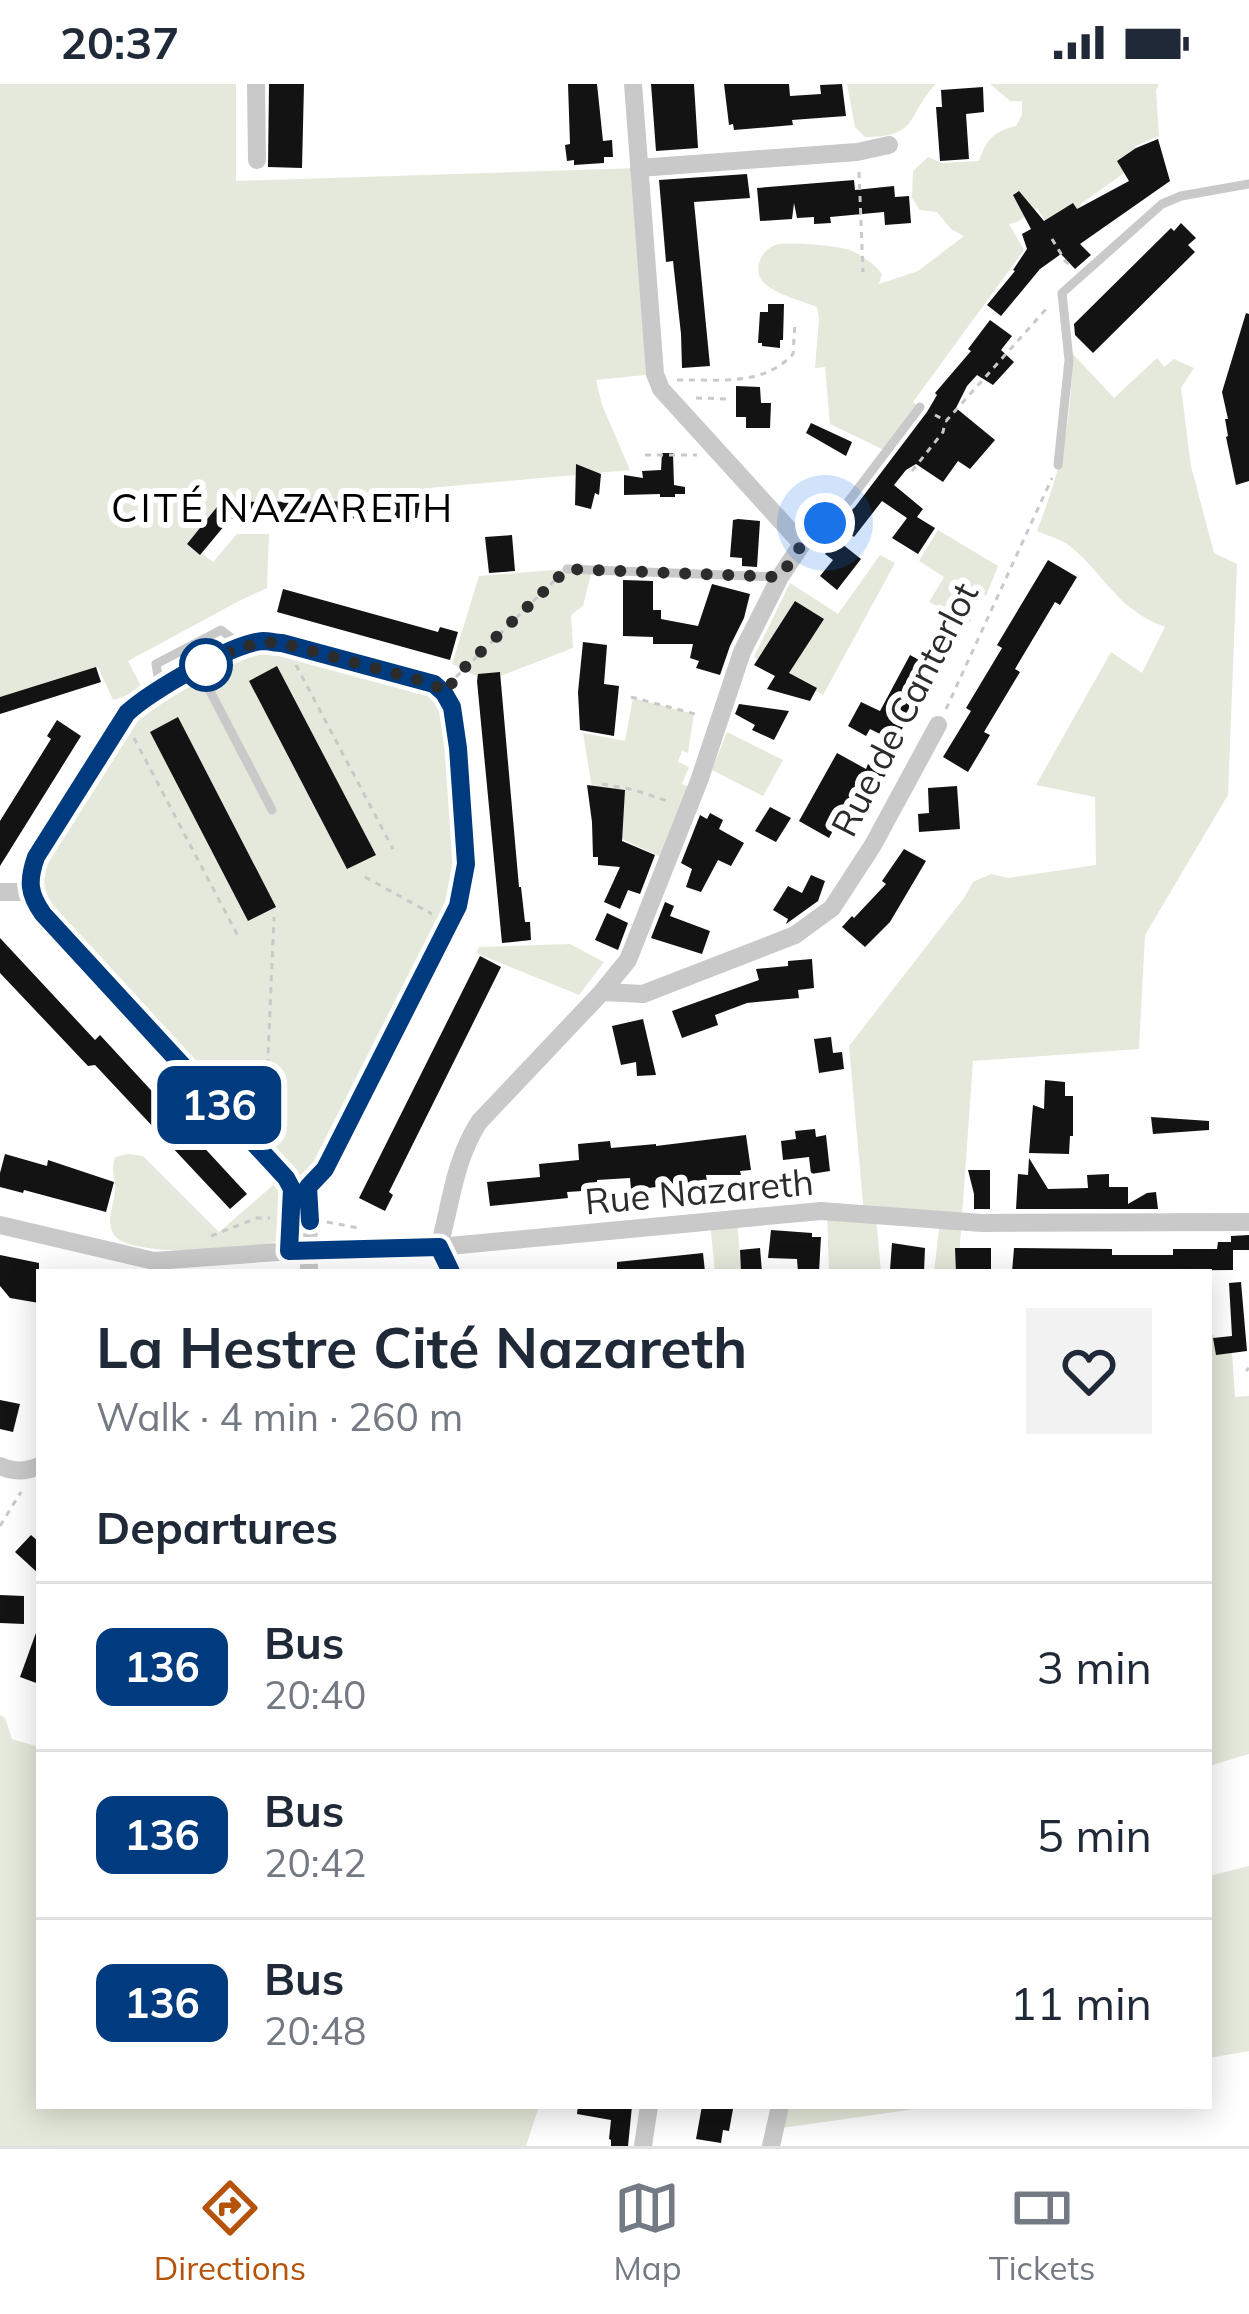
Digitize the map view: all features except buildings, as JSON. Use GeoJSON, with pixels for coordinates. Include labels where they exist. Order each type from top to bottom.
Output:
{"type":"FeatureCollection","features":[{"type":"Feature","properties":{"kind":"street"},"geometry":{"type":"LineString","coordinates":[[256,84],[256,160]]}},
{"type":"Feature","properties":{"kind":"street"},"geometry":{"type":"LineString","coordinates":[[450,1269],[439,1247],[468,1139],[628,960],[742,652],[802,544],[663,389],[654,368],[633,84]]}},
{"type":"Feature","properties":{"kind":"street"},"geometry":{"type":"LineString","coordinates":[[640,168],[857,152],[890,145]]}},
{"type":"Feature","properties":{"kind":"street"},"geometry":{"type":"LineString","coordinates":[[300,1188],[325,1169],[451,925],[466,864],[458,748],[452,707],[434,684],[262,641],[147,695],[123,718],[36,857],[31,892],[43,914],[300,1188],[310,1221],[298,1251],[307,1269]]}},
{"type":"Feature","properties":{"kind":"street","name":"Rue de Canterlot"},"geometry":{"type":"LineString","coordinates":[[602,992],[643,994],[795,935],[832,908],[874,844],[938,725]]}},
{"type":"Feature","properties":{"kind":"street"},"geometry":{"type":"LineString","coordinates":[[0,892],[31,892]]}},
{"type":"Feature","properties":{"kind":"street","name":"Rue Nazareth"},"geometry":{"type":"LineString","coordinates":[[0,1226],[153,1267],[298,1251],[439,1247],[820,1211],[982,1223],[1249,1222]]}},
{"type":"Feature","properties":{"kind":"street"},"geometry":{"type":"LineString","coordinates":[[0,1466],[13,1471],[34,1469]]}},
{"type":"Feature","properties":{"kind":"street"},"geometry":{"type":"LineString","coordinates":[[643,2146],[649,2109]]}},
{"type":"Feature","properties":{"kind":"street"},"geometry":{"type":"LineString","coordinates":[[771,2146],[779,2109]]}},
{"type":"Feature","properties":{"kind":"lane"},"geometry":{"type":"LineString","coordinates":[[1058,466],[1069,360],[1062,293],[1162,204],[1249,184]]}},
{"type":"Feature","properties":{"kind":"lane"},"geometry":{"type":"LineString","coordinates":[[802,544],[848,502],[920,407]]}},
{"type":"Feature","properties":{"kind":"lane"},"geometry":{"type":"LineString","coordinates":[[567,569],[780,577]]}},
{"type":"Feature","properties":{"kind":"lane"},"geometry":{"type":"LineString","coordinates":[[160,688],[156,664],[220,630],[252,644]]}},
{"type":"Feature","properties":{"kind":"lane"},"geometry":{"type":"LineString","coordinates":[[198,668],[272,810]]}},
{"type":"Feature","properties":{"kind":"path"},"geometry":{"type":"LineString","coordinates":[[857,152],[863,272]]}},
{"type":"Feature","properties":{"kind":"path"},"geometry":{"type":"LineString","coordinates":[[1052,239],[1066,262],[1083,273]]}},
{"type":"Feature","properties":{"kind":"path"},"geometry":{"type":"LineString","coordinates":[[912,471],[943,432],[946,421],[1062,293]]}},
{"type":"Feature","properties":{"kind":"path"},"geometry":{"type":"LineString","coordinates":[[663,389],[769,374],[793,354],[795,323]]}},
{"type":"Feature","properties":{"kind":"path"},"geometry":{"type":"LineString","coordinates":[[663,389],[730,399]]}},
{"type":"Feature","properties":{"kind":"path"},"geometry":{"type":"LineString","coordinates":[[920,407],[946,421]]}},
{"type":"Feature","properties":{"kind":"path"},"geometry":{"type":"LineString","coordinates":[[645,455],[694,456],[712,445]]}},
{"type":"Feature","properties":{"kind":"path","name":"Rue de Canterlot"},"geometry":{"type":"LineString","coordinates":[[938,725],[1058,466]]}},
{"type":"Feature","properties":{"kind":"path"},"geometry":{"type":"LineString","coordinates":[[444,693],[567,569]]}},
{"type":"Feature","properties":{"kind":"path"},"geometry":{"type":"LineString","coordinates":[[284,644],[393,849]]}},
{"type":"Feature","properties":{"kind":"path"},"geometry":{"type":"LineString","coordinates":[[631,697],[718,722]]}},
{"type":"Feature","properties":{"kind":"path"},"geometry":{"type":"LineString","coordinates":[[123,718],[239,938]]}},
{"type":"Feature","properties":{"kind":"path"},"geometry":{"type":"LineString","coordinates":[[602,784],[688,808]]}},
{"type":"Feature","properties":{"kind":"path"},"geometry":{"type":"LineString","coordinates":[[365,877],[451,925]]}},
{"type":"Feature","properties":{"kind":"path"},"geometry":{"type":"LineString","coordinates":[[264,1152],[274,917]]}},
{"type":"Feature","properties":{"kind":"path"},"geometry":{"type":"LineString","coordinates":[[0,1526],[34,1469]]}},
{"type":"Feature","properties":{"kind":"shaded area"},"geometry":{"type":"Polygon","coordinates":[[[0,84],[236,84],[236,181],[639,168],[655,374],[596,380],[630,470],[429,488],[421,506],[224,505],[192,546],[213,562],[237,534],[269,534],[267,588],[128,661],[143,690],[113,700],[98,667],[0,699],[0,84]]]}},
{"type":"Feature","properties":{"kind":"shaded area"},"geometry":{"type":"Polygon","coordinates":[[[847,84],[936,84],[904,128],[865,137],[855,127],[847,84]]]}},
{"type":"Feature","properties":{"kind":"shaded area"},"geometry":{"type":"Polygon","coordinates":[[[990,84],[1159,84],[1159,136],[1135,146],[1138,163],[1082,203],[1077,212],[1086,238],[1077,249],[1063,249],[1037,208],[1009,224],[1024,250],[913,402],[920,407],[886,451],[830,424],[825,367],[815,368],[817,307],[769,287],[760,278],[759,262],[775,245],[837,247],[872,264],[882,274],[879,284],[918,271],[964,236],[937,212],[920,210],[912,198],[913,171],[928,157],[942,163],[979,161],[992,138],[1016,126],[1022,101],[1010,101],[990,84]]]}},
{"type":"Feature","properties":{"kind":"shaded area"},"geometry":{"type":"Polygon","coordinates":[[[1072,353],[1114,398],[1157,358],[1164,367],[1174,359],[1194,368],[1181,388],[1191,466],[1214,553],[1237,564],[1228,795],[1145,935],[1139,1049],[973,1061],[958,1269],[934,1269],[940,1220],[876,1216],[881,1269],[829,1269],[827,1212],[864,1214],[849,1046],[973,882],[991,874],[1008,878],[1096,865],[1095,797],[1036,785],[1111,652],[1142,673],[1165,627],[1123,602],[1067,544],[1037,531],[1064,444],[1072,353]]]}},
{"type":"Feature","properties":{"kind":"shaded area"},"geometry":{"type":"Polygon","coordinates":[[[938,530],[998,566],[986,596],[976,589],[964,606],[974,613],[970,622],[929,602],[944,577],[919,561],[938,530]]]}},
{"type":"Feature","properties":{"kind":"shaded area"},"geometry":{"type":"Polygon","coordinates":[[[880,555],[895,563],[823,695],[754,657],[790,583],[838,614],[880,555]]]}},
{"type":"Feature","properties":{"kind":"shaded area"},"geometry":{"type":"Polygon","coordinates":[[[592,570],[583,606],[571,615],[573,648],[503,675],[478,677],[452,664],[479,576],[592,570]]]}},
{"type":"Feature","properties":{"kind":"shaded area"},"geometry":{"type":"Polygon","coordinates":[[[251,643],[445,691],[465,884],[309,1195],[284,1175],[28,883],[137,706],[251,643]]]}},
{"type":"Feature","properties":{"kind":"shaded area"},"geometry":{"type":"Polygon","coordinates":[[[633,698],[694,714],[688,753],[682,751],[678,762],[689,767],[682,784],[695,789],[667,860],[607,832],[592,788],[583,733],[625,741],[633,698]]]}},
{"type":"Feature","properties":{"kind":"shaded area"},"geometry":{"type":"Polygon","coordinates":[[[727,732],[783,760],[763,796],[712,770],[727,732]]]}},
{"type":"Feature","properties":{"kind":"shaded area"},"geometry":{"type":"Polygon","coordinates":[[[570,944],[604,962],[579,995],[476,953],[479,947],[570,944]]]}},
{"type":"Feature","properties":{"kind":"shaded area"},"geometry":{"type":"Polygon","coordinates":[[[143,1156],[219,1232],[278,1181],[287,1193],[284,1232],[270,1244],[217,1251],[147,1248],[118,1239],[110,1220],[113,1165],[115,1157],[143,1156]]]}},
{"type":"Feature","properties":{"kind":"shaded area"},"geometry":{"type":"Polygon","coordinates":[[[737,1219],[741,1269],[715,1269],[710,1222],[737,1219]]]}},
{"type":"Feature","properties":{"kind":"shaded area"},"geometry":{"type":"Polygon","coordinates":[[[1212,1335],[1216,1354],[1232,1353],[1235,1397],[1249,1396],[1249,1754],[1212,1765],[1212,1335]]]}},
{"type":"Feature","properties":{"kind":"shaded area"},"geometry":{"type":"Polygon","coordinates":[[[0,1715],[12,1739],[36,1746],[36,2109],[538,2109],[526,2146],[0,2146],[0,1715]]]}},
{"type":"Feature","properties":{"kind":"shaded area"},"geometry":{"type":"Polygon","coordinates":[[[1249,1866],[1249,2051],[1212,2057],[1212,1875],[1249,1866]]]}},
{"type":"Feature","properties":{"kind":"shaded area"},"geometry":{"type":"Polygon","coordinates":[[[779,2109],[915,2109],[775,2129],[779,2109]]]}},
{"type":"Feature","properties":{"kind":"bus line","name":"136"},"geometry":{"type":"LineString","coordinates":[[310,1221],[308,1187],[325,1169],[458,906],[466,864],[458,748],[452,707],[434,684],[262,641],[239,647],[147,695],[127,713],[36,857],[30,889],[43,914],[286,1178],[292,1189],[289,1251],[439,1247],[450,1269]]}},
{"type":"Feature","properties":{"kind":"district","name":"CITÉ NAZARETH"},"geometry":{"type":"Point","coordinates":[283,507]}},
{"type":"Feature","properties":{"kind":"route"},"geometry":{"type":"LineString","coordinates":[[206,665],[198,668],[239,647],[262,641],[282,643],[434,684],[444,693],[567,569],[780,577],[802,544],[825,523]]}}]}
